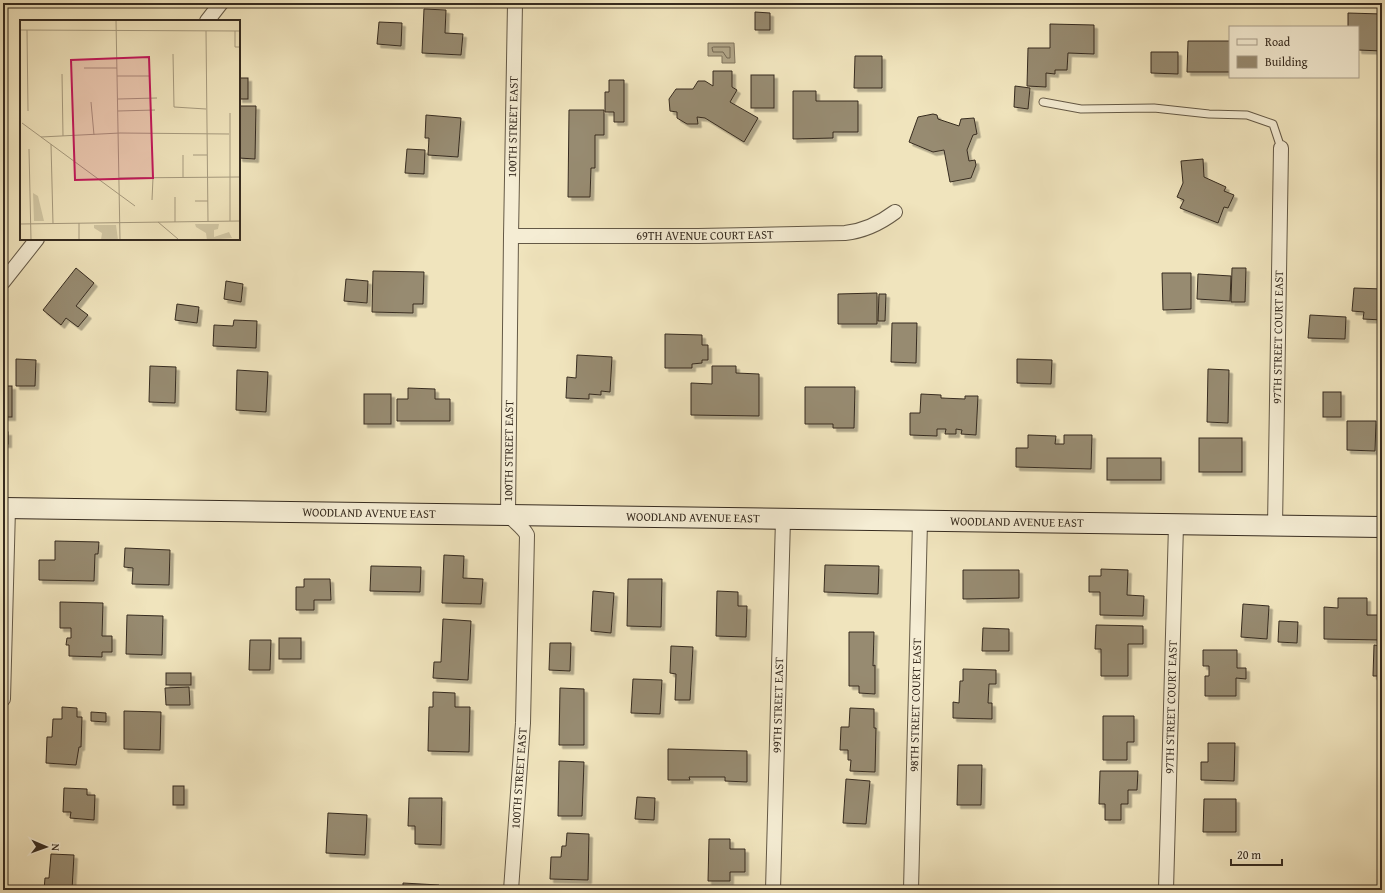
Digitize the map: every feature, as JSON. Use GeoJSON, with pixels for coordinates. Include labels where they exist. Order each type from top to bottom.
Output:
{"type":"FeatureCollection","features":[{"type":"Feature","properties":{"kind":"street"},"geometry":{"type":"LineString","coordinates":[[208,20],[221,3]]}},
{"type":"Feature","properties":{"kind":"street","name":"100TH STREET EAST"},"geometry":{"type":"LineString","coordinates":[[511,890],[522,723],[527,535],[508,514],[515,3]]}},
{"type":"Feature","properties":{"kind":"street","name":"97TH STREET COURT EAST"},"geometry":{"type":"LineString","coordinates":[[1275,526],[1281,148]]}},
{"type":"Feature","properties":{"kind":"street","name":"69TH AVENUE COURT EAST"},"geometry":{"type":"LineString","coordinates":[[511,236],[698,236],[845,233],[864,230],[895,212]]}},
{"type":"Feature","properties":{"kind":"street"},"geometry":{"type":"LineString","coordinates":[[3,282],[36,240]]}},
{"type":"Feature","properties":{"kind":"street"},"geometry":{"type":"LineString","coordinates":[[3,699],[6,508]]}},
{"type":"Feature","properties":{"kind":"street","name":"WOODLAND AVENUE EAST"},"geometry":{"type":"LineString","coordinates":[[6,508],[1382,527]]}},
{"type":"Feature","properties":{"kind":"street","name":"99TH STREET EAST"},"geometry":{"type":"LineString","coordinates":[[773,890],[783,519]]}},
{"type":"Feature","properties":{"kind":"street","name":"98TH STREET COURT EAST"},"geometry":{"type":"LineString","coordinates":[[911,890],[920,521]]}},
{"type":"Feature","properties":{"kind":"street","name":"97TH STREET COURT EAST"},"geometry":{"type":"LineString","coordinates":[[1166,890],[1176,525]]}},
{"type":"Feature","properties":{"kind":"lane"},"geometry":{"type":"LineString","coordinates":[[1043,102],[1080,109],[1154,108],[1209,114],[1247,115],[1273,124],[1281,148]]}},
{"type":"Feature","properties":{"kind":"water"},"geometry":{"type":"Polygon","coordinates":[[[708,43],[734,43],[735,63],[722,63],[722,56],[708,56],[708,43]]]}},
{"type":"Feature","properties":{"kind":"building"},"geometry":{"type":"Polygon","coordinates":[[[424,9],[446,10],[445,33],[463,34],[461,55],[422,53],[424,9]]]}},
{"type":"Feature","properties":{"kind":"building"},"geometry":{"type":"Polygon","coordinates":[[[755,12],[770,13],[770,30],[755,30],[755,12]]]}},
{"type":"Feature","properties":{"kind":"building"},"geometry":{"type":"Polygon","coordinates":[[[1348,13],[1382,14],[1382,51],[1359,50],[1359,26],[1348,26],[1348,13]]]}},
{"type":"Feature","properties":{"kind":"building"},"geometry":{"type":"Polygon","coordinates":[[[379,22],[402,23],[401,46],[377,44],[379,22]]]}},
{"type":"Feature","properties":{"kind":"building"},"geometry":{"type":"Polygon","coordinates":[[[1050,24],[1094,25],[1094,54],[1068,53],[1067,70],[1055,70],[1055,74],[1046,73],[1046,87],[1027,86],[1028,48],[1050,48],[1050,24]]]}},
{"type":"Feature","properties":{"kind":"building"},"geometry":{"type":"Polygon","coordinates":[[[1188,41],[1229,41],[1229,72],[1187,72],[1188,41]]]}},
{"type":"Feature","properties":{"kind":"building"},"geometry":{"type":"Polygon","coordinates":[[[1151,52],[1178,52],[1178,74],[1151,73],[1151,52]]]}},
{"type":"Feature","properties":{"kind":"building"},"geometry":{"type":"Polygon","coordinates":[[[855,56],[882,56],[882,88],[854,88],[855,56]]]}},
{"type":"Feature","properties":{"kind":"building"},"geometry":{"type":"Polygon","coordinates":[[[713,71],[732,71],[732,87],[737,90],[730,102],[758,118],[744,142],[705,118],[697,117],[698,124],[687,124],[677,118],[677,112],[670,111],[669,99],[676,89],[693,89],[698,81],[705,81],[713,86],[713,71]]]}},
{"type":"Feature","properties":{"kind":"building"},"geometry":{"type":"Polygon","coordinates":[[[751,75],[774,75],[774,108],[751,108],[751,75]]]}},
{"type":"Feature","properties":{"kind":"building"},"geometry":{"type":"Polygon","coordinates":[[[240,78],[248,78],[248,99],[240,99],[240,78]]]}},
{"type":"Feature","properties":{"kind":"building"},"geometry":{"type":"Polygon","coordinates":[[[609,80],[624,80],[624,122],[614,122],[614,112],[605,112],[605,92],[609,92],[609,80]]]}},
{"type":"Feature","properties":{"kind":"building"},"geometry":{"type":"Polygon","coordinates":[[[1015,86],[1030,88],[1028,109],[1014,107],[1015,86]]]}},
{"type":"Feature","properties":{"kind":"building"},"geometry":{"type":"Polygon","coordinates":[[[793,91],[816,91],[816,101],[858,101],[858,132],[833,132],[833,138],[793,139],[793,91]]]}},
{"type":"Feature","properties":{"kind":"building"},"geometry":{"type":"Polygon","coordinates":[[[240,106],[256,106],[255,159],[240,158],[240,106]]]}},
{"type":"Feature","properties":{"kind":"building"},"geometry":{"type":"Polygon","coordinates":[[[569,110],[604,110],[604,135],[595,135],[595,168],[591,168],[590,197],[568,197],[569,110]]]}},
{"type":"Feature","properties":{"kind":"building"},"geometry":{"type":"Polygon","coordinates":[[[933,114],[937,115],[938,119],[959,126],[961,119],[974,118],[977,134],[973,135],[967,150],[969,161],[975,160],[976,165],[971,178],[950,182],[944,150],[933,152],[909,142],[918,117],[933,114]]]}},
{"type":"Feature","properties":{"kind":"building"},"geometry":{"type":"Polygon","coordinates":[[[426,115],[461,118],[458,157],[428,155],[429,138],[425,138],[426,115]]]}},
{"type":"Feature","properties":{"kind":"building"},"geometry":{"type":"Polygon","coordinates":[[[407,149],[425,150],[424,174],[405,173],[407,149]]]}},
{"type":"Feature","properties":{"kind":"building"},"geometry":{"type":"Polygon","coordinates":[[[1203,159],[1204,177],[1226,187],[1224,191],[1234,195],[1228,208],[1224,207],[1218,223],[1180,208],[1184,200],[1177,197],[1183,183],[1181,161],[1203,159]]]}},
{"type":"Feature","properties":{"kind":"building"},"geometry":{"type":"Polygon","coordinates":[[[76,268],[94,283],[76,306],[88,315],[78,327],[66,318],[61,325],[43,310],[76,268]]]}},
{"type":"Feature","properties":{"kind":"building"},"geometry":{"type":"Polygon","coordinates":[[[1232,268],[1246,268],[1245,302],[1231,302],[1232,268]]]}},
{"type":"Feature","properties":{"kind":"building"},"geometry":{"type":"Polygon","coordinates":[[[373,271],[424,272],[423,304],[413,304],[413,313],[372,312],[373,271]]]}},
{"type":"Feature","properties":{"kind":"building"},"geometry":{"type":"Polygon","coordinates":[[[1162,273],[1191,273],[1191,309],[1163,310],[1162,273]]]}},
{"type":"Feature","properties":{"kind":"building"},"geometry":{"type":"Polygon","coordinates":[[[1198,274],[1231,276],[1230,301],[1197,299],[1198,274]]]}},
{"type":"Feature","properties":{"kind":"building"},"geometry":{"type":"Polygon","coordinates":[[[346,279],[368,281],[367,303],[344,301],[346,279]]]}},
{"type":"Feature","properties":{"kind":"building"},"geometry":{"type":"Polygon","coordinates":[[[226,281],[243,284],[241,302],[224,299],[226,281]]]}},
{"type":"Feature","properties":{"kind":"building"},"geometry":{"type":"Polygon","coordinates":[[[1354,288],[1382,289],[1382,320],[1363,319],[1364,312],[1352,311],[1354,288]]]}},
{"type":"Feature","properties":{"kind":"building"},"geometry":{"type":"Polygon","coordinates":[[[877,293],[877,324],[838,324],[838,294],[877,293]]]}},
{"type":"Feature","properties":{"kind":"building"},"geometry":{"type":"Polygon","coordinates":[[[879,294],[886,294],[885,321],[878,321],[879,294]]]}},
{"type":"Feature","properties":{"kind":"building"},"geometry":{"type":"Polygon","coordinates":[[[177,304],[199,307],[197,323],[175,320],[177,304]]]}},
{"type":"Feature","properties":{"kind":"building"},"geometry":{"type":"Polygon","coordinates":[[[1310,315],[1346,317],[1345,339],[1308,338],[1310,315]]]}},
{"type":"Feature","properties":{"kind":"building"},"geometry":{"type":"Polygon","coordinates":[[[234,320],[257,321],[256,348],[213,346],[214,325],[233,326],[234,320]]]}},
{"type":"Feature","properties":{"kind":"building"},"geometry":{"type":"Polygon","coordinates":[[[892,323],[917,323],[916,363],[891,362],[892,323]]]}},
{"type":"Feature","properties":{"kind":"building"},"geometry":{"type":"Polygon","coordinates":[[[665,334],[702,335],[702,345],[708,345],[708,360],[702,360],[702,363],[692,364],[692,368],[665,368],[665,334]]]}},
{"type":"Feature","properties":{"kind":"building"},"geometry":{"type":"Polygon","coordinates":[[[577,355],[612,357],[610,392],[601,391],[601,395],[589,394],[589,399],[566,398],[567,377],[576,378],[577,355]]]}},
{"type":"Feature","properties":{"kind":"building"},"geometry":{"type":"Polygon","coordinates":[[[16,359],[36,360],[35,386],[16,386],[16,359]]]}},
{"type":"Feature","properties":{"kind":"building"},"geometry":{"type":"Polygon","coordinates":[[[1017,359],[1052,360],[1051,384],[1017,383],[1017,359]]]}},
{"type":"Feature","properties":{"kind":"building"},"geometry":{"type":"Polygon","coordinates":[[[150,366],[176,367],[175,403],[149,402],[150,366]]]}},
{"type":"Feature","properties":{"kind":"building"},"geometry":{"type":"Polygon","coordinates":[[[712,366],[736,366],[736,373],[759,374],[759,416],[691,415],[691,383],[712,384],[712,366]]]}},
{"type":"Feature","properties":{"kind":"building"},"geometry":{"type":"Polygon","coordinates":[[[1208,369],[1229,370],[1228,423],[1207,422],[1208,369]]]}},
{"type":"Feature","properties":{"kind":"building"},"geometry":{"type":"Polygon","coordinates":[[[237,370],[268,372],[266,412],[236,410],[237,370]]]}},
{"type":"Feature","properties":{"kind":"building"},"geometry":{"type":"Polygon","coordinates":[[[3,386],[12,386],[12,417],[3,417],[3,386]]]}},
{"type":"Feature","properties":{"kind":"building"},"geometry":{"type":"Polygon","coordinates":[[[805,387],[855,387],[854,428],[833,428],[833,424],[805,424],[805,387]]]}},
{"type":"Feature","properties":{"kind":"building"},"geometry":{"type":"Polygon","coordinates":[[[408,388],[435,389],[435,399],[450,399],[450,421],[397,421],[397,399],[408,399],[408,388]]]}},
{"type":"Feature","properties":{"kind":"building"},"geometry":{"type":"Polygon","coordinates":[[[1323,392],[1341,392],[1341,417],[1323,417],[1323,392]]]}},
{"type":"Feature","properties":{"kind":"building"},"geometry":{"type":"Polygon","coordinates":[[[364,394],[391,394],[391,424],[364,424],[364,394]]]}},
{"type":"Feature","properties":{"kind":"building"},"geometry":{"type":"Polygon","coordinates":[[[921,394],[941,395],[941,398],[965,399],[965,396],[978,396],[976,435],[961,434],[962,430],[956,429],[956,434],[945,434],[946,429],[937,429],[937,436],[910,435],[910,413],[920,413],[921,394]]]}},
{"type":"Feature","properties":{"kind":"building"},"geometry":{"type":"Polygon","coordinates":[[[1347,421],[1376,421],[1375,451],[1347,450],[1347,421]]]}},
{"type":"Feature","properties":{"kind":"building"},"geometry":{"type":"Polygon","coordinates":[[[3,432],[8,432],[8,444],[3,444],[3,432]]]}},
{"type":"Feature","properties":{"kind":"building"},"geometry":{"type":"Polygon","coordinates":[[[1028,435],[1056,436],[1055,444],[1064,444],[1064,435],[1092,435],[1091,469],[1016,467],[1016,448],[1028,448],[1028,435]]]}},
{"type":"Feature","properties":{"kind":"building"},"geometry":{"type":"Polygon","coordinates":[[[1199,438],[1242,438],[1242,472],[1199,472],[1199,438]]]}},
{"type":"Feature","properties":{"kind":"building"},"geometry":{"type":"Polygon","coordinates":[[[1107,458],[1161,458],[1161,480],[1107,480],[1107,458]]]}},
{"type":"Feature","properties":{"kind":"building"},"geometry":{"type":"Polygon","coordinates":[[[55,541],[99,542],[98,554],[95,554],[94,581],[39,580],[39,560],[55,560],[55,541]]]}},
{"type":"Feature","properties":{"kind":"building"},"geometry":{"type":"Polygon","coordinates":[[[125,548],[170,550],[169,585],[132,584],[133,568],[124,567],[125,548]]]}},
{"type":"Feature","properties":{"kind":"building"},"geometry":{"type":"Polygon","coordinates":[[[444,555],[464,556],[463,578],[483,579],[481,604],[442,603],[444,555]]]}},
{"type":"Feature","properties":{"kind":"building"},"geometry":{"type":"Polygon","coordinates":[[[825,565],[879,566],[878,594],[824,592],[825,565]]]}},
{"type":"Feature","properties":{"kind":"building"},"geometry":{"type":"Polygon","coordinates":[[[371,566],[421,567],[420,592],[370,591],[371,566]]]}},
{"type":"Feature","properties":{"kind":"building"},"geometry":{"type":"Polygon","coordinates":[[[1101,569],[1128,570],[1127,595],[1144,596],[1143,616],[1100,615],[1100,592],[1089,592],[1089,576],[1101,576],[1101,569]]]}},
{"type":"Feature","properties":{"kind":"building"},"geometry":{"type":"Polygon","coordinates":[[[963,570],[1019,570],[1019,598],[963,599],[963,570]]]}},
{"type":"Feature","properties":{"kind":"building"},"geometry":{"type":"Polygon","coordinates":[[[304,579],[330,579],[331,600],[314,600],[314,610],[296,610],[296,587],[304,587],[304,579]]]}},
{"type":"Feature","properties":{"kind":"building"},"geometry":{"type":"Polygon","coordinates":[[[628,579],[662,579],[661,627],[627,626],[628,579]]]}},
{"type":"Feature","properties":{"kind":"building"},"geometry":{"type":"Polygon","coordinates":[[[593,591],[614,593],[611,633],[591,631],[593,591]]]}},
{"type":"Feature","properties":{"kind":"building"},"geometry":{"type":"Polygon","coordinates":[[[717,591],[738,592],[738,606],[747,606],[746,637],[716,636],[717,591]]]}},
{"type":"Feature","properties":{"kind":"building"},"geometry":{"type":"Polygon","coordinates":[[[1338,598],[1367,598],[1367,615],[1382,615],[1382,640],[1324,639],[1324,607],[1338,608],[1338,598]]]}},
{"type":"Feature","properties":{"kind":"building"},"geometry":{"type":"Polygon","coordinates":[[[60,602],[103,603],[102,636],[112,636],[112,652],[102,652],[102,657],[69,656],[69,645],[66,645],[67,638],[71,638],[71,628],[60,628],[60,602]]]}},
{"type":"Feature","properties":{"kind":"building"},"geometry":{"type":"Polygon","coordinates":[[[1243,604],[1269,606],[1267,639],[1241,637],[1243,604]]]}},
{"type":"Feature","properties":{"kind":"building"},"geometry":{"type":"Polygon","coordinates":[[[127,615],[163,616],[162,655],[126,654],[127,615]]]}},
{"type":"Feature","properties":{"kind":"building"},"geometry":{"type":"Polygon","coordinates":[[[443,619],[471,621],[468,680],[433,678],[434,662],[441,662],[443,619]]]}},
{"type":"Feature","properties":{"kind":"building"},"geometry":{"type":"Polygon","coordinates":[[[1279,621],[1298,622],[1297,643],[1278,642],[1279,621]]]}},
{"type":"Feature","properties":{"kind":"building"},"geometry":{"type":"Polygon","coordinates":[[[1096,625],[1143,626],[1143,644],[1128,644],[1128,676],[1101,676],[1101,649],[1095,649],[1096,625]]]}},
{"type":"Feature","properties":{"kind":"building"},"geometry":{"type":"Polygon","coordinates":[[[983,628],[1009,629],[1009,651],[982,651],[983,628]]]}},
{"type":"Feature","properties":{"kind":"building"},"geometry":{"type":"Polygon","coordinates":[[[849,632],[874,632],[873,666],[875,665],[875,694],[859,693],[859,686],[849,686],[849,632]]]}},
{"type":"Feature","properties":{"kind":"building"},"geometry":{"type":"Polygon","coordinates":[[[279,638],[301,638],[301,659],[279,659],[279,638]]]}},
{"type":"Feature","properties":{"kind":"building"},"geometry":{"type":"Polygon","coordinates":[[[250,640],[271,640],[270,670],[249,670],[250,640]]]}},
{"type":"Feature","properties":{"kind":"building"},"geometry":{"type":"Polygon","coordinates":[[[550,643],[571,643],[570,671],[549,670],[550,643]]]}},
{"type":"Feature","properties":{"kind":"building"},"geometry":{"type":"Polygon","coordinates":[[[1374,645],[1382,646],[1382,676],[1373,676],[1374,645]]]}},
{"type":"Feature","properties":{"kind":"building"},"geometry":{"type":"Polygon","coordinates":[[[671,646],[693,647],[690,700],[675,700],[676,674],[670,673],[671,646]]]}},
{"type":"Feature","properties":{"kind":"building"},"geometry":{"type":"Polygon","coordinates":[[[1203,650],[1237,650],[1237,668],[1246,668],[1246,679],[1236,678],[1236,696],[1205,696],[1205,676],[1209,676],[1209,666],[1203,666],[1203,650]]]}},
{"type":"Feature","properties":{"kind":"building"},"geometry":{"type":"Polygon","coordinates":[[[963,669],[996,670],[996,684],[989,684],[988,703],[992,703],[992,719],[953,718],[953,702],[959,703],[960,681],[963,681],[963,669]]]}},
{"type":"Feature","properties":{"kind":"building"},"geometry":{"type":"Polygon","coordinates":[[[166,673],[191,673],[191,685],[166,685],[166,673]]]}},
{"type":"Feature","properties":{"kind":"building"},"geometry":{"type":"Polygon","coordinates":[[[633,679],[662,680],[660,714],[631,713],[633,679]]]}},
{"type":"Feature","properties":{"kind":"building"},"geometry":{"type":"Polygon","coordinates":[[[189,687],[190,705],[166,705],[165,688],[189,687]]]}},
{"type":"Feature","properties":{"kind":"building"},"geometry":{"type":"Polygon","coordinates":[[[560,688],[584,689],[584,745],[559,745],[560,688]]]}},
{"type":"Feature","properties":{"kind":"building"},"geometry":{"type":"Polygon","coordinates":[[[433,692],[455,693],[455,707],[470,707],[469,752],[428,751],[429,707],[433,707],[433,692]]]}},
{"type":"Feature","properties":{"kind":"building"},"geometry":{"type":"Polygon","coordinates":[[[62,707],[77,708],[77,717],[82,717],[81,747],[79,747],[76,765],[46,763],[47,737],[52,737],[53,719],[62,719],[62,707]]]}},
{"type":"Feature","properties":{"kind":"building"},"geometry":{"type":"Polygon","coordinates":[[[850,708],[874,709],[874,728],[876,728],[875,772],[850,771],[851,760],[848,760],[848,750],[840,750],[841,727],[849,727],[850,708]]]}},
{"type":"Feature","properties":{"kind":"building"},"geometry":{"type":"Polygon","coordinates":[[[124,711],[161,712],[160,750],[124,749],[124,711]]]}},
{"type":"Feature","properties":{"kind":"building"},"geometry":{"type":"Polygon","coordinates":[[[91,712],[106,713],[106,722],[91,721],[91,712]]]}},
{"type":"Feature","properties":{"kind":"building"},"geometry":{"type":"Polygon","coordinates":[[[1103,716],[1134,716],[1134,742],[1127,742],[1127,760],[1103,760],[1103,716]]]}},
{"type":"Feature","properties":{"kind":"building"},"geometry":{"type":"Polygon","coordinates":[[[1208,743],[1235,743],[1234,781],[1201,780],[1201,762],[1208,762],[1208,743]]]}},
{"type":"Feature","properties":{"kind":"building"},"geometry":{"type":"Polygon","coordinates":[[[668,749],[747,751],[747,782],[725,781],[725,777],[689,777],[690,780],[668,780],[668,749]]]}},
{"type":"Feature","properties":{"kind":"building"},"geometry":{"type":"Polygon","coordinates":[[[559,761],[584,762],[582,816],[558,816],[559,761]]]}},
{"type":"Feature","properties":{"kind":"building"},"geometry":{"type":"Polygon","coordinates":[[[958,765],[982,765],[981,805],[957,805],[958,765]]]}},
{"type":"Feature","properties":{"kind":"building"},"geometry":{"type":"Polygon","coordinates":[[[1100,771],[1138,771],[1137,790],[1128,790],[1128,804],[1121,804],[1121,820],[1105,820],[1105,804],[1099,804],[1100,771]]]}},
{"type":"Feature","properties":{"kind":"building"},"geometry":{"type":"Polygon","coordinates":[[[846,779],[870,781],[866,824],[843,823],[846,779]]]}},
{"type":"Feature","properties":{"kind":"building"},"geometry":{"type":"Polygon","coordinates":[[[173,786],[184,786],[184,805],[173,805],[173,786]]]}},
{"type":"Feature","properties":{"kind":"building"},"geometry":{"type":"Polygon","coordinates":[[[64,788],[87,789],[87,795],[95,795],[94,820],[70,818],[71,812],[63,812],[64,788]]]}},
{"type":"Feature","properties":{"kind":"building"},"geometry":{"type":"Polygon","coordinates":[[[637,797],[655,798],[654,820],[635,819],[637,797]]]}},
{"type":"Feature","properties":{"kind":"building"},"geometry":{"type":"Polygon","coordinates":[[[409,798],[442,798],[441,845],[415,844],[415,826],[408,826],[409,798]]]}},
{"type":"Feature","properties":{"kind":"building"},"geometry":{"type":"Polygon","coordinates":[[[1204,799],[1236,799],[1236,832],[1203,832],[1204,799]]]}},
{"type":"Feature","properties":{"kind":"building"},"geometry":{"type":"Polygon","coordinates":[[[328,813],[367,815],[365,855],[326,853],[328,813]]]}},
{"type":"Feature","properties":{"kind":"building"},"geometry":{"type":"Polygon","coordinates":[[[567,833],[589,834],[588,880],[550,879],[551,857],[561,857],[562,846],[566,846],[567,833]]]}},
{"type":"Feature","properties":{"kind":"building"},"geometry":{"type":"Polygon","coordinates":[[[709,839],[730,839],[730,849],[745,849],[745,872],[730,872],[730,881],[708,881],[709,839]]]}},
{"type":"Feature","properties":{"kind":"building"},"geometry":{"type":"Polygon","coordinates":[[[51,854],[74,855],[72,890],[44,890],[45,878],[49,878],[51,854]]]}},
{"type":"Feature","properties":{"kind":"building"},"geometry":{"type":"Polygon","coordinates":[[[403,883],[439,885],[439,890],[403,890],[403,883]]]}}]}
